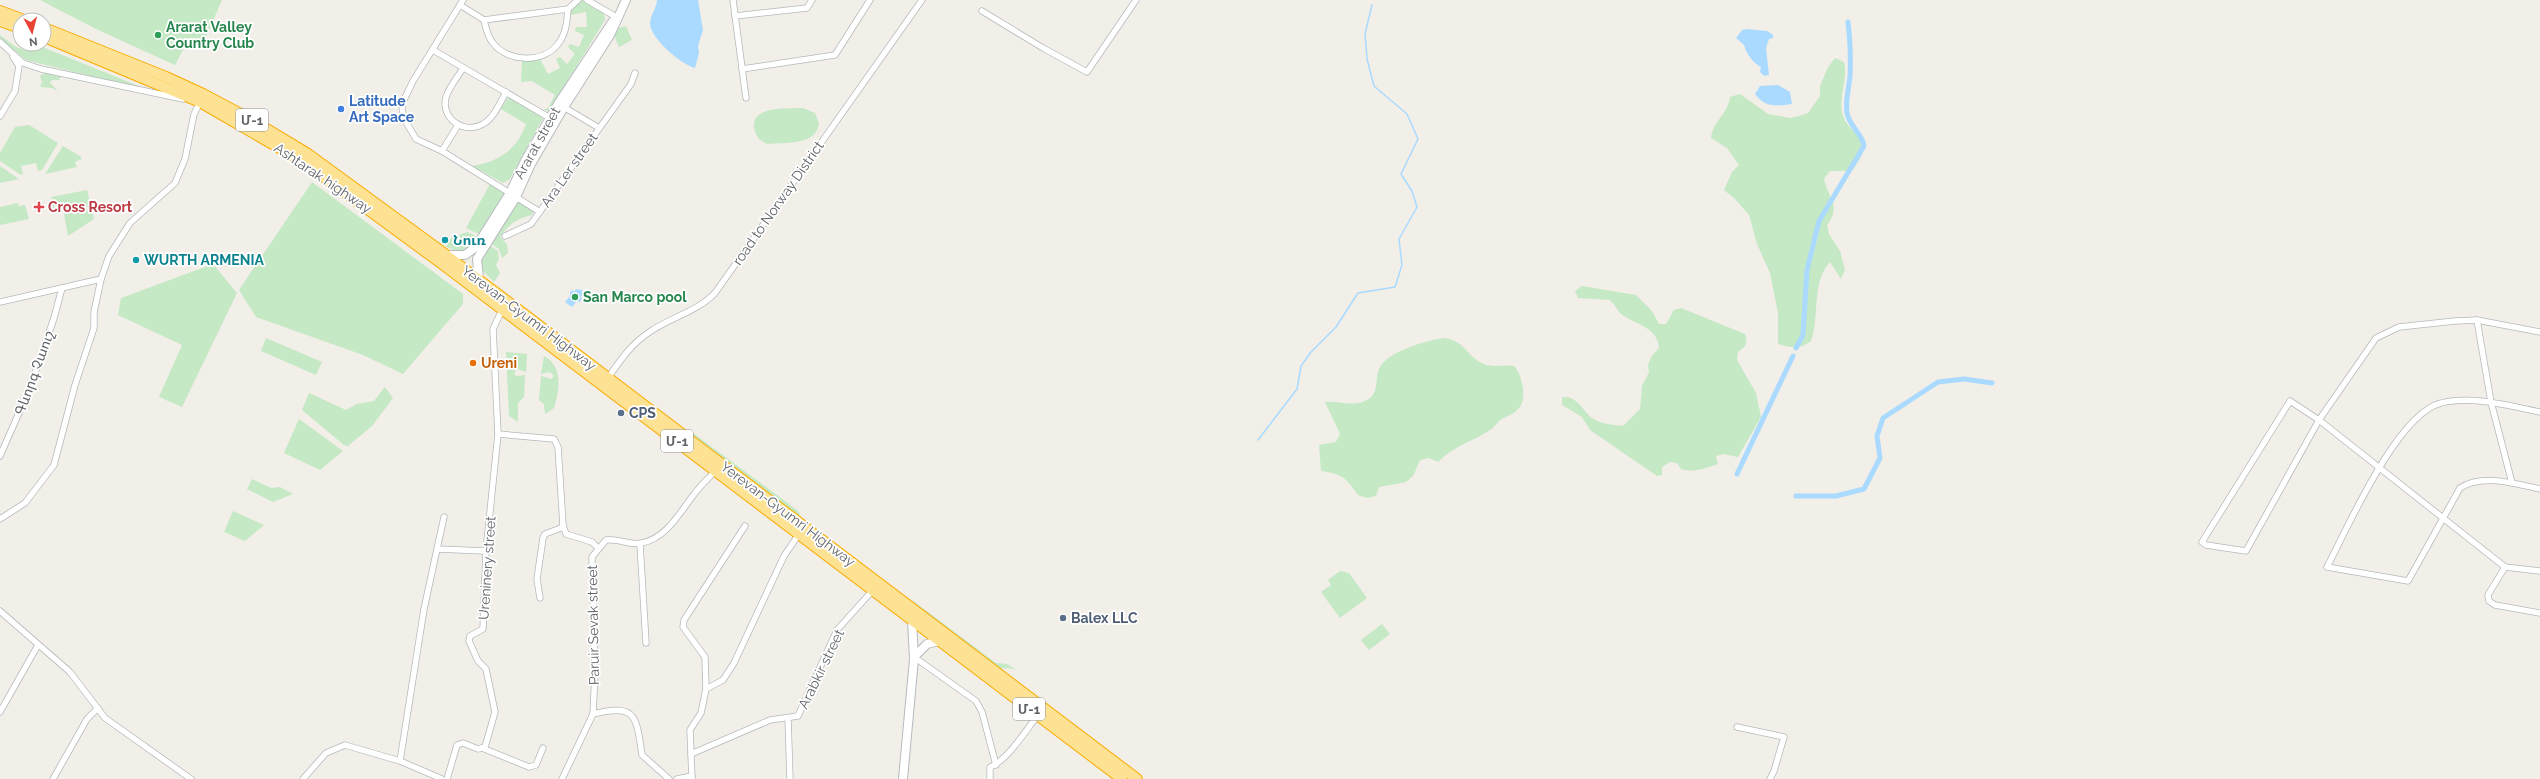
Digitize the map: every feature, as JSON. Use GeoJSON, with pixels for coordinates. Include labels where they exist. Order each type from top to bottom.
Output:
{"type":"FeatureCollection","features":[{"type":"Feature","properties":{"kind":"highway"},"geometry":{"type":"LineString","coordinates":[[0,11],[12,16]]}},
{"type":"Feature","properties":{"kind":"highway"},"geometry":{"type":"LineString","coordinates":[[0,21],[12,25]]}},
{"type":"Feature","properties":{"kind":"highway","name":"Ashtarak highway"},"geometry":{"type":"LineString","coordinates":[[52,31],[166,77],[234,110],[308,154],[372,205],[442,256]]}},
{"type":"Feature","properties":{"kind":"highway","name":"Ashtarak highway"},"geometry":{"type":"LineString","coordinates":[[52,40],[196,101],[302,161],[372,205]]}},
{"type":"Feature","properties":{"kind":"highway","name":"Yerevan-Gyumri Highway"},"geometry":{"type":"LineString","coordinates":[[442,256],[479,280],[518,316],[1119,776]]}},
{"type":"Feature","properties":{"kind":"highway","name":"Yerevan-Gyumri Highway"},"geometry":{"type":"LineString","coordinates":[[442,256],[502,310],[518,316],[608,378],[716,470],[1119,776],[1137,779]]}},
{"type":"Feature","properties":{"kind":"street"},"geometry":{"type":"LineString","coordinates":[[484,20],[568,9],[578,0]]}},
{"type":"Feature","properties":{"kind":"street"},"geometry":{"type":"LineString","coordinates":[[586,0],[618,16]]}},
{"type":"Feature","properties":{"kind":"street","name":"Ararat street"},"geometry":{"type":"LineString","coordinates":[[479,280],[477,259],[531,164],[561,106],[618,16],[626,0]]}},
{"type":"Feature","properties":{"kind":"street"},"geometry":{"type":"LineString","coordinates":[[733,0],[746,98]]}},
{"type":"Feature","properties":{"kind":"street"},"geometry":{"type":"LineString","coordinates":[[736,16],[808,8],[812,0]]}},
{"type":"Feature","properties":{"kind":"street"},"geometry":{"type":"LineString","coordinates":[[742,69],[835,56],[870,0]]}},
{"type":"Feature","properties":{"kind":"street","name":"road to Norway District"},"geometry":{"type":"LineString","coordinates":[[608,378],[630,346],[640,338],[702,305],[715,293],[922,0]]}},
{"type":"Feature","properties":{"kind":"street"},"geometry":{"type":"LineString","coordinates":[[982,11],[1087,72],[1136,0]]}},
{"type":"Feature","properties":{"kind":"street"},"geometry":{"type":"LineString","coordinates":[[461,3],[484,20],[493,43],[505,53],[518,58],[533,58],[546,54],[558,45],[564,34],[568,9]]}},
{"type":"Feature","properties":{"kind":"street","name":"Ara Ler street"},"geometry":{"type":"LineString","coordinates":[[461,3],[413,81],[402,104],[403,117],[416,139],[442,151],[540,212]]}},
{"type":"Feature","properties":{"kind":"street"},"geometry":{"type":"LineString","coordinates":[[0,42],[23,63],[41,69],[196,101],[185,159],[175,183],[130,223],[110,256],[101,279],[94,312],[94,328],[69,405],[54,465],[26,503],[0,519]]}},
{"type":"Feature","properties":{"kind":"street"},"geometry":{"type":"LineString","coordinates":[[0,116],[15,91],[19,66],[7,48]]}},
{"type":"Feature","properties":{"kind":"street"},"geometry":{"type":"LineString","coordinates":[[433,50],[550,118]]}},
{"type":"Feature","properties":{"kind":"street"},"geometry":{"type":"LineString","coordinates":[[463,68],[446,97],[447,113],[458,125],[474,128],[483,125],[489,120],[506,92]]}},
{"type":"Feature","properties":{"kind":"street","name":"Ara Ler street"},"geometry":{"type":"LineString","coordinates":[[505,236],[531,224],[631,84],[635,73]]}},
{"type":"Feature","properties":{"kind":"street","name":"Ararat street"},"geometry":{"type":"LineString","coordinates":[[442,256],[464,255],[473,251],[513,195],[525,161],[550,118],[561,106]]}},
{"type":"Feature","properties":{"kind":"street","name":"Ara Ler street"},"geometry":{"type":"LineString","coordinates":[[561,106],[599,128]]}},
{"type":"Feature","properties":{"kind":"street"},"geometry":{"type":"LineString","coordinates":[[442,151],[458,125]]}},
{"type":"Feature","properties":{"kind":"street"},"geometry":{"type":"LineString","coordinates":[[0,302],[101,279]]}},
{"type":"Feature","properties":{"kind":"street","name":"Գևորգ Չաուշ"},"geometry":{"type":"LineString","coordinates":[[0,456],[29,390],[62,288]]}},
{"type":"Feature","properties":{"kind":"street","name":"Ureninery street"},"geometry":{"type":"LineString","coordinates":[[482,748],[485,747],[495,712],[486,669],[478,661],[469,641],[470,636],[483,629],[486,552],[498,434],[493,329],[502,310]]}},
{"type":"Feature","properties":{"kind":"street"},"geometry":{"type":"LineString","coordinates":[[2476,320],[2491,402],[2512,483]]}},
{"type":"Feature","properties":{"kind":"street"},"geometry":{"type":"LineString","coordinates":[[2539,568],[2505,567],[2319,420],[2290,401],[2202,542],[2206,545],[2246,551],[2319,420],[2376,338],[2399,327],[2427,322],[2476,320],[2540,332]]}},
{"type":"Feature","properties":{"kind":"street"},"geometry":{"type":"LineString","coordinates":[[2540,412],[2491,402],[2454,401],[2431,407],[2417,416],[2405,430],[2380,469],[2327,567],[2408,581],[2460,488],[2468,483],[2479,480],[2512,483],[2540,490]]}},
{"type":"Feature","properties":{"kind":"street"},"geometry":{"type":"LineString","coordinates":[[498,434],[554,439],[559,456],[563,525],[566,534],[592,542],[598,548]]}},
{"type":"Feature","properties":{"kind":"street"},"geometry":{"type":"LineString","coordinates":[[646,643],[640,544],[654,540],[677,519],[695,493],[716,470]]}},
{"type":"Feature","properties":{"kind":"street"},"geometry":{"type":"LineString","coordinates":[[400,761],[424,609],[444,517]]}},
{"type":"Feature","properties":{"kind":"street"},"geometry":{"type":"LineString","coordinates":[[540,598],[537,579],[543,538],[545,534],[560,528],[563,525]]}},
{"type":"Feature","properties":{"kind":"street"},"geometry":{"type":"LineString","coordinates":[[677,779],[692,778],[690,730],[701,713],[706,689],[705,657],[683,627],[684,620],[745,526]]}},
{"type":"Feature","properties":{"kind":"street"},"geometry":{"type":"LineString","coordinates":[[706,689],[723,680],[734,663],[784,556],[799,534]]}},
{"type":"Feature","properties":{"kind":"street","name":"Paruir Sevak street"},"geometry":{"type":"LineString","coordinates":[[562,779],[593,714],[595,673],[592,557],[606,540],[614,539],[640,544]]}},
{"type":"Feature","properties":{"kind":"street"},"geometry":{"type":"LineString","coordinates":[[437,549],[486,552]]}},
{"type":"Feature","properties":{"kind":"street"},"geometry":{"type":"LineString","coordinates":[[2505,567],[2488,595],[2489,601],[2495,605],[2540,613]]}},
{"type":"Feature","properties":{"kind":"street","name":"Arabkir street"},"geometry":{"type":"LineString","coordinates":[[691,754],[770,720],[798,716],[837,630],[873,590]]}},
{"type":"Feature","properties":{"kind":"street"},"geometry":{"type":"LineString","coordinates":[[0,611],[70,672],[105,718],[191,779]]}},
{"type":"Feature","properties":{"kind":"street"},"geometry":{"type":"LineString","coordinates":[[903,779],[914,657],[912,620]]}},
{"type":"Feature","properties":{"kind":"street"},"geometry":{"type":"LineString","coordinates":[[914,657],[927,644],[940,641]]}},
{"type":"Feature","properties":{"kind":"street"},"geometry":{"type":"LineString","coordinates":[[0,712],[38,645]]}},
{"type":"Feature","properties":{"kind":"street"},"geometry":{"type":"LineString","coordinates":[[914,657],[976,701],[982,712],[996,765]]}},
{"type":"Feature","properties":{"kind":"street"},"geometry":{"type":"LineString","coordinates":[[53,779],[87,719],[98,708]]}},
{"type":"Feature","properties":{"kind":"street"},"geometry":{"type":"LineString","coordinates":[[593,714],[614,709],[623,710],[633,717],[640,728],[642,754],[669,779]]}},
{"type":"Feature","properties":{"kind":"street"},"geometry":{"type":"LineString","coordinates":[[990,779],[990,767],[996,765],[1038,715]]}},
{"type":"Feature","properties":{"kind":"street"},"geometry":{"type":"LineString","coordinates":[[788,718],[790,779]]}},
{"type":"Feature","properties":{"kind":"street"},"geometry":{"type":"LineString","coordinates":[[1737,727],[1784,737],[1774,771],[1770,779]]}},
{"type":"Feature","properties":{"kind":"street"},"geometry":{"type":"LineString","coordinates":[[447,779],[459,742],[482,748],[529,768],[536,765],[543,748]]}},
{"type":"Feature","properties":{"kind":"street"},"geometry":{"type":"LineString","coordinates":[[303,779],[326,753],[345,745],[400,761],[442,779]]}},
{"type":"Feature","properties":{"kind":"green space","name":"Ararat Valley Country Club"},"geometry":{"type":"Polygon","coordinates":[[[40,0],[222,0],[201,48],[187,42],[175,65],[96,29],[40,0]]]}},
{"type":"Feature","properties":{"kind":"green space"},"geometry":{"type":"Polygon","coordinates":[[[582,0],[604,13],[605,20],[549,111],[543,110],[548,108],[555,95],[532,81],[521,82],[522,60],[542,57],[541,61],[548,74],[560,68],[556,59],[560,57],[567,64],[575,54],[568,47],[570,44],[579,47],[584,35],[575,31],[576,27],[587,27],[586,12],[570,15],[570,9],[582,0]]]}},
{"type":"Feature","properties":{"kind":"green space"},"geometry":{"type":"Polygon","coordinates":[[[626,26],[632,40],[619,47],[614,35],[619,28],[626,26]]]}},
{"type":"Feature","properties":{"kind":"green space"},"geometry":{"type":"Polygon","coordinates":[[[0,35],[12,44],[12,49],[0,39],[0,35]]]}},
{"type":"Feature","properties":{"kind":"green space"},"geometry":{"type":"Polygon","coordinates":[[[52,51],[151,91],[26,60],[16,52],[52,51]]]}},
{"type":"Feature","properties":{"kind":"green space"},"geometry":{"type":"Polygon","coordinates":[[[1835,58],[1844,62],[1845,68],[1841,106],[1842,112],[1845,121],[1860,137],[1863,143],[1863,150],[1860,159],[1852,171],[1830,171],[1824,179],[1834,207],[1827,225],[1829,234],[1840,251],[1845,270],[1841,279],[1830,262],[1824,270],[1818,290],[1814,331],[1811,341],[1803,346],[1791,347],[1778,344],[1778,313],[1770,273],[1757,244],[1749,215],[1735,199],[1724,190],[1732,172],[1739,165],[1727,148],[1711,138],[1712,132],[1729,103],[1730,97],[1740,94],[1768,114],[1790,118],[1808,113],[1820,96],[1820,86],[1828,67],[1835,58]]]}},
{"type":"Feature","properties":{"kind":"green space"},"geometry":{"type":"Polygon","coordinates":[[[48,71],[63,74],[59,80],[52,80],[50,83],[58,91],[52,88],[40,87],[42,82],[40,76],[48,71]]]}},
{"type":"Feature","properties":{"kind":"green space"},"geometry":{"type":"Polygon","coordinates":[[[509,96],[543,118],[510,179],[503,183],[472,166],[498,158],[512,148],[522,133],[526,124],[501,109],[509,96]]]}},
{"type":"Feature","properties":{"kind":"green space"},"geometry":{"type":"Polygon","coordinates":[[[803,108],[815,113],[819,124],[817,131],[812,136],[798,142],[767,144],[758,138],[754,128],[758,115],[772,110],[803,108]]]}},
{"type":"Feature","properties":{"kind":"green space"},"geometry":{"type":"Polygon","coordinates":[[[29,125],[58,143],[42,170],[38,171],[36,163],[21,166],[23,174],[21,175],[0,161],[0,153],[15,127],[29,125]]]}},
{"type":"Feature","properties":{"kind":"green space"},"geometry":{"type":"Polygon","coordinates":[[[63,146],[80,156],[82,159],[75,162],[77,167],[45,174],[63,146]]]}},
{"type":"Feature","properties":{"kind":"green space"},"geometry":{"type":"Polygon","coordinates":[[[0,166],[19,179],[0,183],[0,166]]]}},
{"type":"Feature","properties":{"kind":"green space"},"geometry":{"type":"Polygon","coordinates":[[[312,182],[463,294],[463,304],[403,374],[363,355],[256,317],[239,290],[312,182]]]}},
{"type":"Feature","properties":{"kind":"green space"},"geometry":{"type":"Polygon","coordinates":[[[490,184],[505,193],[481,235],[466,228],[490,184]]]}},
{"type":"Feature","properties":{"kind":"green space"},"geometry":{"type":"Polygon","coordinates":[[[87,190],[91,206],[54,213],[51,197],[87,190]]]}},
{"type":"Feature","properties":{"kind":"green space"},"geometry":{"type":"Polygon","coordinates":[[[520,202],[534,211],[532,215],[513,223],[500,237],[507,244],[508,253],[502,258],[499,249],[490,243],[515,204],[520,202]]]}},
{"type":"Feature","properties":{"kind":"green space"},"geometry":{"type":"Polygon","coordinates":[[[18,203],[19,206],[25,205],[29,219],[0,225],[0,207],[18,203]]]}},
{"type":"Feature","properties":{"kind":"green space"},"geometry":{"type":"Polygon","coordinates":[[[92,209],[94,219],[68,236],[64,214],[92,209]]]}},
{"type":"Feature","properties":{"kind":"green space"},"geometry":{"type":"Polygon","coordinates":[[[468,232],[478,237],[469,250],[463,253],[446,247],[452,237],[455,239],[458,235],[468,232]]]}},
{"type":"Feature","properties":{"kind":"green space"},"geometry":{"type":"Polygon","coordinates":[[[489,245],[498,251],[499,259],[496,265],[500,273],[494,282],[480,268],[482,256],[489,245]]]}},
{"type":"Feature","properties":{"kind":"green space"},"geometry":{"type":"Polygon","coordinates":[[[213,264],[237,293],[182,407],[159,397],[182,345],[118,315],[121,298],[213,264]]]}},
{"type":"Feature","properties":{"kind":"green space"},"geometry":{"type":"Polygon","coordinates":[[[1582,286],[1636,295],[1652,311],[1659,324],[1666,324],[1674,310],[1681,308],[1745,334],[1746,344],[1738,352],[1737,360],[1756,393],[1761,417],[1738,457],[1723,454],[1716,456],[1718,464],[1696,470],[1681,469],[1677,463],[1670,462],[1662,467],[1662,475],[1657,476],[1590,430],[1582,417],[1562,405],[1562,397],[1567,397],[1576,401],[1595,420],[1607,424],[1623,426],[1640,409],[1642,386],[1649,372],[1648,365],[1651,357],[1659,348],[1658,341],[1650,330],[1620,313],[1610,300],[1578,298],[1575,291],[1582,286]]]}},
{"type":"Feature","properties":{"kind":"green space"},"geometry":{"type":"Polygon","coordinates":[[[266,338],[322,362],[316,375],[261,351],[266,338]]]}},
{"type":"Feature","properties":{"kind":"green space"},"geometry":{"type":"Polygon","coordinates":[[[1444,338],[1456,341],[1475,359],[1484,364],[1493,366],[1514,366],[1523,386],[1523,397],[1520,407],[1514,413],[1500,420],[1490,430],[1444,456],[1438,462],[1429,458],[1420,460],[1413,476],[1406,482],[1379,487],[1376,496],[1367,498],[1358,495],[1350,484],[1339,475],[1321,471],[1319,445],[1336,442],[1340,434],[1325,402],[1353,404],[1368,399],[1375,392],[1378,372],[1385,361],[1409,347],[1444,338]]]}},
{"type":"Feature","properties":{"kind":"green space"},"geometry":{"type":"Polygon","coordinates":[[[506,352],[527,354],[526,372],[517,369],[514,373],[516,376],[525,375],[524,397],[518,403],[518,422],[509,416],[506,352]]]}},
{"type":"Feature","properties":{"kind":"green space"},"geometry":{"type":"Polygon","coordinates":[[[544,356],[550,360],[554,366],[558,379],[558,394],[554,408],[545,414],[544,404],[539,400],[541,376],[551,379],[554,376],[550,372],[541,374],[544,356]]]}},
{"type":"Feature","properties":{"kind":"green space"},"geometry":{"type":"Polygon","coordinates":[[[385,387],[393,398],[372,426],[348,446],[344,445],[302,410],[309,393],[346,410],[357,404],[374,401],[385,387]]]}},
{"type":"Feature","properties":{"kind":"green space"},"geometry":{"type":"Polygon","coordinates":[[[299,419],[343,451],[320,470],[284,453],[299,419]]]}},
{"type":"Feature","properties":{"kind":"green space"},"geometry":{"type":"Polygon","coordinates":[[[693,433],[797,510],[800,514],[798,517],[690,434],[693,433]]]}},
{"type":"Feature","properties":{"kind":"green space"},"geometry":{"type":"Polygon","coordinates":[[[252,479],[271,488],[280,487],[293,494],[273,502],[247,489],[252,479]]]}},
{"type":"Feature","properties":{"kind":"green space"},"geometry":{"type":"Polygon","coordinates":[[[233,511],[264,525],[245,541],[224,532],[233,511]]]}},
{"type":"Feature","properties":{"kind":"green space"},"geometry":{"type":"Polygon","coordinates":[[[1340,571],[1349,573],[1367,598],[1340,618],[1321,592],[1331,585],[1328,580],[1340,571]]]}},
{"type":"Feature","properties":{"kind":"green space"},"geometry":{"type":"Polygon","coordinates":[[[904,594],[996,663],[1007,664],[1017,670],[1010,668],[996,669],[904,594]]]}},
{"type":"Feature","properties":{"kind":"green space"},"geometry":{"type":"Polygon","coordinates":[[[1382,624],[1390,634],[1369,650],[1361,640],[1382,624]]]}},
{"type":"Feature","properties":{"kind":"water"},"geometry":{"type":"Polygon","coordinates":[[[657,0],[698,0],[703,30],[698,46],[699,53],[695,68],[675,57],[661,44],[652,30],[650,21],[657,0]]]}},
{"type":"Feature","properties":{"kind":"water"},"geometry":{"type":"Polygon","coordinates":[[[1742,30],[1767,31],[1773,35],[1773,38],[1769,39],[1766,48],[1769,75],[1764,76],[1760,72],[1761,67],[1748,54],[1744,45],[1736,38],[1742,30]]]}},
{"type":"Feature","properties":{"kind":"water"},"geometry":{"type":"Polygon","coordinates":[[[1778,85],[1790,92],[1792,104],[1767,104],[1759,99],[1755,94],[1760,86],[1778,85]]]}},
{"type":"Feature","properties":{"kind":"water","name":"San Marco pool"},"geometry":{"type":"Polygon","coordinates":[[[576,289],[582,290],[583,294],[580,298],[582,298],[580,302],[577,301],[572,307],[565,302],[570,296],[570,292],[573,290],[574,292],[576,289]]]}},
{"type":"Feature","properties":{"kind":"waterway"},"geometry":{"type":"LineString","coordinates":[[1258,440],[1297,389],[1301,366],[1311,352],[1336,327],[1358,293],[1395,287],[1402,265],[1399,239],[1417,207],[1412,191],[1401,174],[1418,139],[1407,114],[1374,86],[1367,59],[1365,34],[1372,5]]}},
{"type":"Feature","properties":{"kind":"waterway"},"geometry":{"type":"LineString","coordinates":[[1796,348],[1803,335],[1807,270],[1819,221],[1864,146],[1861,137],[1850,122],[1847,113],[1846,104],[1850,76],[1850,42],[1848,22]]}},
{"type":"Feature","properties":{"kind":"waterway"},"geometry":{"type":"LineString","coordinates":[[1737,474],[1793,356]]}},
{"type":"Feature","properties":{"kind":"waterway"},"geometry":{"type":"LineString","coordinates":[[1796,496],[1836,496],[1864,489],[1880,458],[1877,436],[1883,418],[1938,382],[1964,379],[1992,383]]}},
{"type":"Feature","properties":{"kind":"place","name":"Ararat Valley Country Club"},"geometry":{"type":"Point","coordinates":[158,35]}},
{"type":"Feature","properties":{"kind":"place","name":"Latitude Art Space"},"geometry":{"type":"Point","coordinates":[341,109]}},
{"type":"Feature","properties":{"kind":"place","name":"Cross Resort"},"geometry":{"type":"Point","coordinates":[39,207]}},
{"type":"Feature","properties":{"kind":"place","name":"Նուռ"},"geometry":{"type":"Point","coordinates":[445,240]}},
{"type":"Feature","properties":{"kind":"place","name":"WURTH ARMENIA"},"geometry":{"type":"Point","coordinates":[136,260]}},
{"type":"Feature","properties":{"kind":"place","name":"San Marco pool"},"geometry":{"type":"Point","coordinates":[575,297]}},
{"type":"Feature","properties":{"kind":"place","name":"Ureni"},"geometry":{"type":"Point","coordinates":[473,363]}},
{"type":"Feature","properties":{"kind":"place","name":"CPS"},"geometry":{"type":"Point","coordinates":[621,413]}},
{"type":"Feature","properties":{"kind":"place","name":"Balex LLC"},"geometry":{"type":"Point","coordinates":[1063,618]}}]}
